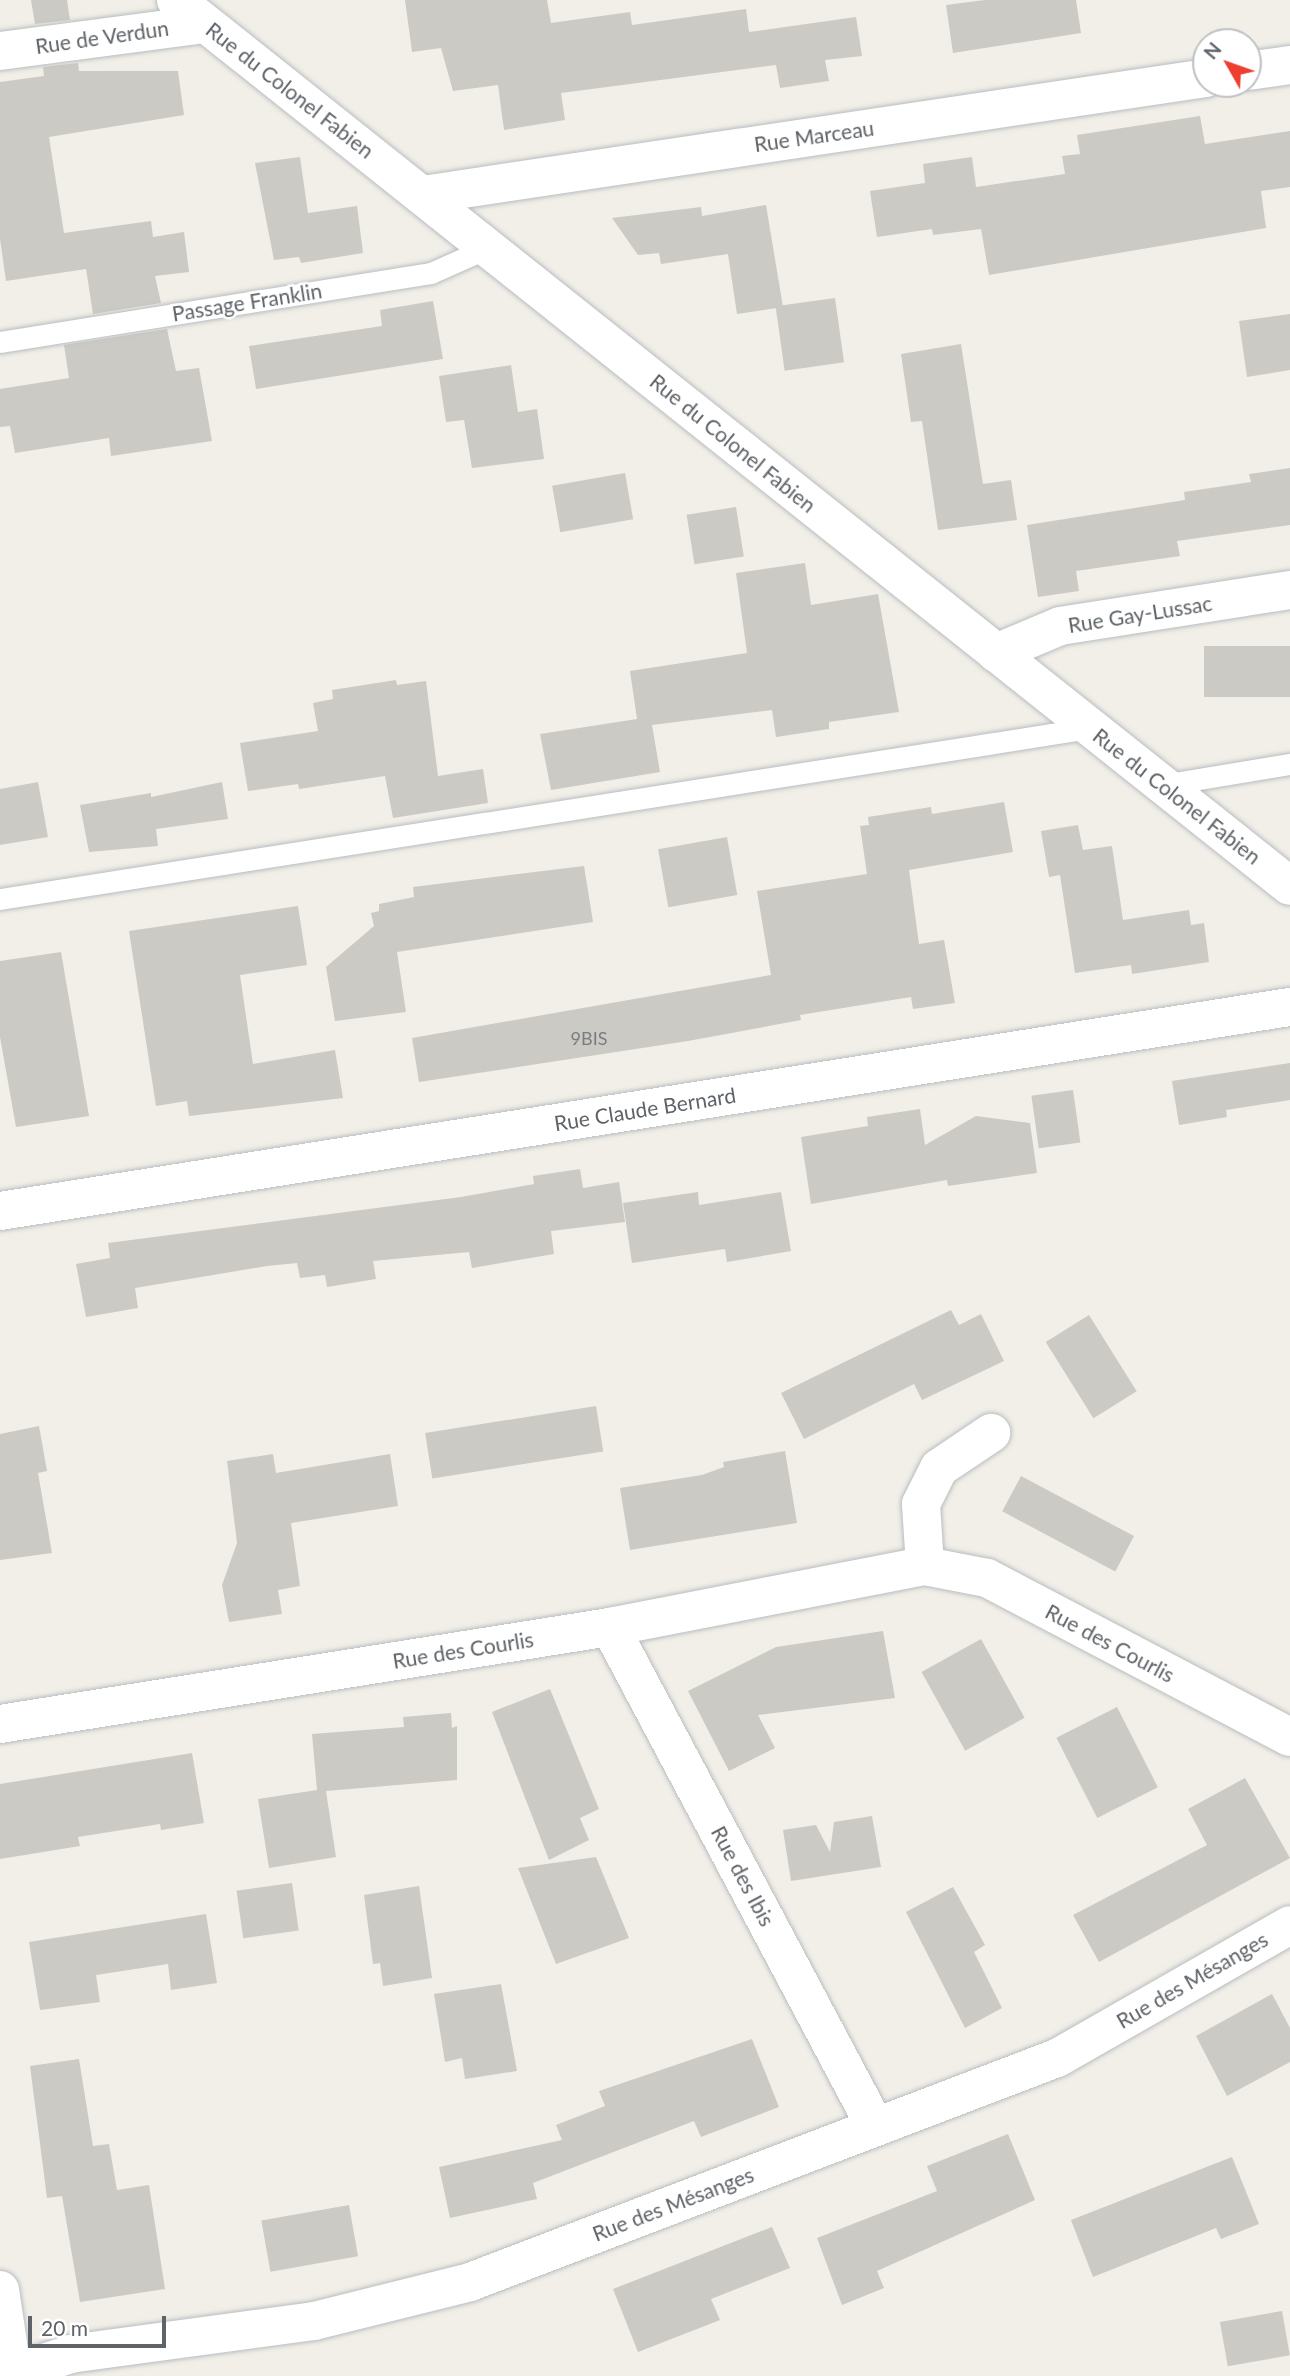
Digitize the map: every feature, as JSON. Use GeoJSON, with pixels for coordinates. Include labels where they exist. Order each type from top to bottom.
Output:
{"type":"FeatureCollection","features":[{"type":"Feature","properties":{"kind":"street","name":"Rue de Verdun"},"geometry":{"type":"LineString","coordinates":[[0,51],[190,12]]}},
{"type":"Feature","properties":{"kind":"street","name":"Rue du Colonel Fabien"},"geometry":{"type":"LineString","coordinates":[[190,12],[1290,886]]}},
{"type":"Feature","properties":{"kind":"street"},"geometry":{"type":"LineString","coordinates":[[1262,69],[1290,65]]}},
{"type":"Feature","properties":{"kind":"street","name":"Rue Marceau"},"geometry":{"type":"LineString","coordinates":[[423,195],[1192,80]]}},
{"type":"Feature","properties":{"kind":"street","name":"Rue Gay-Lussac"},"geometry":{"type":"LineString","coordinates":[[996,653],[1060,626],[1290,590]]}},
{"type":"Feature","properties":{"kind":"street","name":"Rue Claude Bernard"},"geometry":{"type":"LineString","coordinates":[[0,1211],[1290,1007]]}},
{"type":"Feature","properties":{"kind":"street"},"geometry":{"type":"LineString","coordinates":[[925,1566],[921,1504],[939,1468],[991,1433]]}},
{"type":"Feature","properties":{"kind":"street","name":"Rue des Courlis"},"geometry":{"type":"LineString","coordinates":[[0,1724],[610,1627],[925,1566],[987,1578],[1290,1737]]}},
{"type":"Feature","properties":{"kind":"street","name":"Rue des Ibis"},"geometry":{"type":"LineString","coordinates":[[610,1627],[875,2126]]}},
{"type":"Feature","properties":{"kind":"street","name":"Rue des Mésanges"},"geometry":{"type":"LineString","coordinates":[[20,2376],[34,2366],[70,2354],[314,2321],[470,2282],[1057,2058],[1290,1924]]}},
{"type":"Feature","properties":{"kind":"street"},"geometry":{"type":"LineString","coordinates":[[0,2290],[13,2376]]}},
{"type":"Feature","properties":{"kind":"lane","name":"Passage Franklin"},"geometry":{"type":"LineString","coordinates":[[0,342],[431,273],[489,247]]}},
{"type":"Feature","properties":{"kind":"lane"},"geometry":{"type":"LineString","coordinates":[[0,899],[1090,728]]}},
{"type":"Feature","properties":{"kind":"lane"},"geometry":{"type":"LineString","coordinates":[[1163,785],[1290,764]]}},
{"type":"Feature","properties":{"kind":"building"},"geometry":{"type":"Polygon","coordinates":[[[31,0],[67,0],[70,20],[35,24],[31,0]]]}},
{"type":"Feature","properties":{"kind":"building"},"geometry":{"type":"Polygon","coordinates":[[[405,0],[547,0],[551,23],[630,12],[632,25],[746,9],[749,32],[856,17],[862,56],[825,60],[829,81],[780,88],[776,65],[561,93],[565,120],[504,130],[498,85],[453,91],[441,48],[412,52],[405,0]]]}},
{"type":"Feature","properties":{"kind":"building"},"geometry":{"type":"Polygon","coordinates":[[[985,0],[1076,0],[1081,33],[953,53],[946,5],[985,0]]]}},
{"type":"Feature","properties":{"kind":"building"},"geometry":{"type":"Polygon","coordinates":[[[78,63],[79,71],[178,71],[184,115],[49,137],[64,233],[151,221],[153,237],[184,232],[189,272],[155,276],[161,303],[93,314],[86,269],[6,281],[0,239],[0,82],[44,76],[43,67],[78,63]]]}},
{"type":"Feature","properties":{"kind":"building"},"geometry":{"type":"Polygon","coordinates":[[[1200,116],[1205,144],[1290,131],[1290,187],[1261,191],[1266,228],[989,275],[981,229],[933,235],[932,229],[877,237],[870,191],[925,183],[923,164],[972,157],[976,187],[1065,174],[1062,156],[1080,154],[1077,135],[1200,116]]]}},
{"type":"Feature","properties":{"kind":"building"},"geometry":{"type":"Polygon","coordinates":[[[300,157],[308,213],[357,206],[363,253],[301,263],[299,257],[274,260],[255,163],[300,157]]]}},
{"type":"Feature","properties":{"kind":"building"},"geometry":{"type":"Polygon","coordinates":[[[766,205],[783,307],[737,314],[728,254],[661,264],[659,253],[638,255],[612,218],[701,207],[702,216],[766,205]]]}},
{"type":"Feature","properties":{"kind":"building"},"geometry":{"type":"Polygon","coordinates":[[[835,298],[844,362],[785,371],[776,306],[835,298]]]}},
{"type":"Feature","properties":{"kind":"building"},"geometry":{"type":"Polygon","coordinates":[[[433,301],[443,359],[256,389],[249,346],[382,326],[380,310],[433,301]]]}},
{"type":"Feature","properties":{"kind":"building"},"geometry":{"type":"Polygon","coordinates":[[[1290,314],[1290,370],[1247,377],[1239,321],[1290,314]]]}},
{"type":"Feature","properties":{"kind":"building"},"geometry":{"type":"Polygon","coordinates":[[[167,329],[176,371],[199,368],[212,441],[111,456],[109,438],[15,453],[10,426],[0,427],[0,389],[69,378],[64,345],[167,329]]]}},
{"type":"Feature","properties":{"kind":"building"},"geometry":{"type":"Polygon","coordinates":[[[961,344],[983,484],[1011,480],[1017,520],[938,530],[922,421],[911,422],[901,354],[961,344]]]}},
{"type":"Feature","properties":{"kind":"building"},"geometry":{"type":"Polygon","coordinates":[[[511,365],[518,412],[537,409],[544,459],[472,468],[464,420],[446,422],[439,376],[511,365]]]}},
{"type":"Feature","properties":{"kind":"building"},"geometry":{"type":"Polygon","coordinates":[[[1290,468],[1290,525],[1177,541],[1180,556],[1076,571],[1079,591],[1038,597],[1027,525],[1185,500],[1184,492],[1251,482],[1249,474],[1290,468]]]}},
{"type":"Feature","properties":{"kind":"building"},"geometry":{"type":"Polygon","coordinates":[[[625,473],[633,519],[560,532],[552,486],[625,473]]]}},
{"type":"Feature","properties":{"kind":"building"},"geometry":{"type":"Polygon","coordinates":[[[736,507],[744,556],[694,564],[687,515],[736,507]]]}},
{"type":"Feature","properties":{"kind":"building"},"geometry":{"type":"Polygon","coordinates":[[[805,563],[811,605],[878,594],[899,712],[829,722],[829,729],[776,737],[772,710],[652,725],[660,772],[551,790],[540,734],[637,719],[630,671],[747,653],[736,573],[805,563]]]}},
{"type":"Feature","properties":{"kind":"building"},"geometry":{"type":"Polygon","coordinates":[[[1204,646],[1290,646],[1290,697],[1204,697],[1204,646]]]}},
{"type":"Feature","properties":{"kind":"building"},"geometry":{"type":"Polygon","coordinates":[[[396,680],[397,685],[426,681],[438,776],[483,769],[488,803],[393,818],[385,776],[299,789],[298,784],[248,791],[240,743],[318,731],[313,703],[333,699],[332,690],[396,680]]]}},
{"type":"Feature","properties":{"kind":"building"},"geometry":{"type":"Polygon","coordinates":[[[38,782],[48,837],[0,845],[0,789],[38,782]]]}},
{"type":"Feature","properties":{"kind":"building"},"geometry":{"type":"Polygon","coordinates":[[[222,782],[228,819],[156,829],[158,846],[89,852],[80,805],[151,793],[151,797],[222,782]]]}},
{"type":"Feature","properties":{"kind":"building"},"geometry":{"type":"Polygon","coordinates":[[[1004,802],[1013,852],[909,870],[919,944],[944,940],[955,1003],[913,1009],[911,997],[800,1015],[801,1020],[688,1041],[419,1082],[412,1038],[771,975],[757,891],[867,874],[860,826],[869,825],[868,817],[931,807],[932,814],[1004,802]]]}},
{"type":"Feature","properties":{"kind":"building"},"geometry":{"type":"Polygon","coordinates":[[[1078,825],[1083,850],[1112,846],[1123,920],[1189,910],[1191,925],[1204,923],[1209,962],[1132,974],[1131,965],[1075,973],[1060,875],[1049,877],[1041,831],[1078,825]]]}},
{"type":"Feature","properties":{"kind":"building"},"geometry":{"type":"Polygon","coordinates":[[[727,837],[737,895],[668,907],[658,849],[727,837]]]}},
{"type":"Feature","properties":{"kind":"building"},"geometry":{"type":"Polygon","coordinates":[[[584,866],[593,922],[397,952],[406,1012],[335,1021],[326,967],[374,926],[371,913],[379,911],[379,904],[414,897],[413,887],[584,866]]]}},
{"type":"Feature","properties":{"kind":"building"},"geometry":{"type":"Polygon","coordinates":[[[298,906],[307,965],[240,975],[253,1064],[335,1050],[343,1098],[189,1116],[187,1101],[156,1106],[129,931],[298,906]]]}},
{"type":"Feature","properties":{"kind":"building"},"geometry":{"type":"Polygon","coordinates":[[[61,952],[89,1116],[16,1127],[0,1037],[0,961],[61,952]]]}},
{"type":"Feature","properties":{"kind":"building"},"geometry":{"type":"Polygon","coordinates":[[[1290,1063],[1290,1100],[1226,1110],[1227,1117],[1179,1125],[1172,1081],[1290,1063]]]}},
{"type":"Feature","properties":{"kind":"building"},"geometry":{"type":"Polygon","coordinates":[[[1073,1090],[1080,1142],[1039,1148],[1031,1096],[1073,1090]]]}},
{"type":"Feature","properties":{"kind":"building"},"geometry":{"type":"Polygon","coordinates":[[[920,1109],[925,1145],[976,1116],[1030,1123],[1037,1173],[948,1186],[947,1180],[811,1204],[801,1137],[868,1126],[867,1117],[920,1109]]]}},
{"type":"Feature","properties":{"kind":"building"},"geometry":{"type":"Polygon","coordinates":[[[580,1169],[583,1188],[619,1182],[625,1222],[551,1231],[554,1254],[472,1268],[469,1252],[373,1261],[376,1279],[327,1287],[325,1275],[300,1278],[297,1263],[267,1266],[135,1288],[138,1308],[86,1317],[76,1264],[110,1258],[108,1243],[461,1197],[534,1184],[533,1176],[580,1169]]]}},
{"type":"Feature","properties":{"kind":"building"},"geometry":{"type":"Polygon","coordinates":[[[698,1192],[699,1205],[781,1192],[791,1251],[727,1262],[725,1249],[632,1263],[623,1203],[698,1192]]]}},
{"type":"Feature","properties":{"kind":"building"},"geometry":{"type":"Polygon","coordinates":[[[951,1310],[959,1325],[981,1314],[1004,1361],[922,1400],[914,1384],[804,1439],[781,1393],[951,1310]]]}},
{"type":"Feature","properties":{"kind":"building"},"geometry":{"type":"Polygon","coordinates":[[[1089,1315],[1137,1391],[1093,1418],[1046,1342],[1089,1315]]]}},
{"type":"Feature","properties":{"kind":"building"},"geometry":{"type":"Polygon","coordinates":[[[596,1406],[603,1451],[432,1478],[425,1433],[596,1406]]]}},
{"type":"Feature","properties":{"kind":"building"},"geometry":{"type":"Polygon","coordinates":[[[39,1426],[47,1471],[38,1473],[52,1553],[0,1560],[0,1434],[39,1426]]]}},
{"type":"Feature","properties":{"kind":"building"},"geometry":{"type":"Polygon","coordinates":[[[785,1451],[797,1523],[630,1550],[620,1488],[702,1475],[724,1467],[723,1462],[785,1451]]]}},
{"type":"Feature","properties":{"kind":"building"},"geometry":{"type":"Polygon","coordinates":[[[273,1454],[276,1473],[390,1454],[398,1506],[291,1523],[300,1586],[278,1590],[282,1614],[229,1622],[222,1585],[237,1543],[227,1461],[273,1454]]]}},
{"type":"Feature","properties":{"kind":"building"},"geometry":{"type":"Polygon","coordinates":[[[1021,1476],[1134,1536],[1115,1571],[1002,1511],[1021,1476]]]}},
{"type":"Feature","properties":{"kind":"building"},"geometry":{"type":"Polygon","coordinates":[[[883,1631],[895,1698],[758,1715],[775,1748],[729,1771],[688,1691],[776,1647],[883,1631]]]}},
{"type":"Feature","properties":{"kind":"building"},"geometry":{"type":"Polygon","coordinates":[[[981,1639],[1025,1718],[965,1751],[922,1672],[981,1639]]]}},
{"type":"Feature","properties":{"kind":"building"},"geometry":{"type":"Polygon","coordinates":[[[550,1689],[599,1809],[580,1818],[589,1840],[549,1860],[492,1712],[550,1689]]]}},
{"type":"Feature","properties":{"kind":"building"},"geometry":{"type":"Polygon","coordinates":[[[1117,1707],[1158,1787],[1097,1818],[1056,1738],[1117,1707]]]}},
{"type":"Feature","properties":{"kind":"building"},"geometry":{"type":"Polygon","coordinates":[[[451,1713],[452,1728],[457,1726],[457,1780],[326,1791],[336,1857],[269,1868],[258,1799],[317,1790],[312,1734],[404,1727],[403,1717],[451,1713]]]}},
{"type":"Feature","properties":{"kind":"building"},"geometry":{"type":"Polygon","coordinates":[[[192,1753],[204,1823],[161,1830],[160,1824],[78,1837],[80,1846],[0,1859],[0,1784],[192,1753]]]}},
{"type":"Feature","properties":{"kind":"building"},"geometry":{"type":"Polygon","coordinates":[[[1245,1778],[1290,1858],[1099,1962],[1073,1915],[1207,1845],[1188,1809],[1245,1778]]]}},
{"type":"Feature","properties":{"kind":"building"},"geometry":{"type":"Polygon","coordinates":[[[872,1816],[881,1867],[791,1881],[783,1830],[816,1825],[830,1852],[834,1822],[872,1816]]]}},
{"type":"Feature","properties":{"kind":"building"},"geometry":{"type":"Polygon","coordinates":[[[596,1857],[629,1938],[556,1964],[518,1868],[596,1857]]]}},
{"type":"Feature","properties":{"kind":"building"},"geometry":{"type":"Polygon","coordinates":[[[292,1883],[299,1931],[243,1938],[237,1891],[292,1883]]]}},
{"type":"Feature","properties":{"kind":"building"},"geometry":{"type":"Polygon","coordinates":[[[419,1886],[432,1978],[383,1986],[380,1963],[373,1964],[364,1895],[419,1886]]]}},
{"type":"Feature","properties":{"kind":"building"},"geometry":{"type":"Polygon","coordinates":[[[953,1887],[985,1945],[974,1952],[1002,2008],[965,2028],[906,1912],[953,1887]]]}},
{"type":"Feature","properties":{"kind":"building"},"geometry":{"type":"Polygon","coordinates":[[[206,1914],[217,1983],[171,1990],[168,1964],[96,1975],[100,2002],[40,2010],[29,1942],[206,1914]]]}},
{"type":"Feature","properties":{"kind":"building"},"geometry":{"type":"Polygon","coordinates":[[[501,1984],[517,2071],[465,2079],[462,2058],[445,2062],[434,1994],[501,1984]]]}},
{"type":"Feature","properties":{"kind":"building"},"geometry":{"type":"Polygon","coordinates":[[[1272,1994],[1290,2028],[1290,2062],[1227,2096],[1196,2036],[1272,1994]]]}},
{"type":"Feature","properties":{"kind":"building"},"geometry":{"type":"Polygon","coordinates":[[[752,2039],[779,2107],[701,2137],[694,2121],[533,2183],[537,2199],[450,2218],[439,2167],[562,2140],[556,2125],[605,2106],[599,2091],[752,2039]]]}},
{"type":"Feature","properties":{"kind":"building"},"geometry":{"type":"Polygon","coordinates":[[[79,2059],[93,2146],[109,2144],[117,2190],[149,2185],[165,2289],[80,2302],[62,2196],[47,2198],[30,2066],[79,2059]]]}},
{"type":"Feature","properties":{"kind":"building"},"geometry":{"type":"Polygon","coordinates":[[[1008,2134],[1035,2200],[877,2271],[884,2288],[842,2305],[817,2238],[937,2191],[927,2166],[1008,2134]]]}},
{"type":"Feature","properties":{"kind":"building"},"geometry":{"type":"Polygon","coordinates":[[[1232,2157],[1259,2224],[1221,2239],[1216,2228],[1093,2277],[1071,2220],[1232,2157]]]}},
{"type":"Feature","properties":{"kind":"building"},"geometry":{"type":"Polygon","coordinates":[[[349,2205],[358,2256],[270,2272],[261,2220],[349,2205]]]}},
{"type":"Feature","properties":{"kind":"building"},"geometry":{"type":"Polygon","coordinates":[[[772,2227],[790,2268],[711,2299],[720,2320],[638,2352],[613,2289],[772,2227]]]}},
{"type":"Feature","properties":{"kind":"building"},"geometry":{"type":"Polygon","coordinates":[[[1282,2311],[1290,2355],[1228,2366],[1220,2322],[1282,2311]]]}}]}
